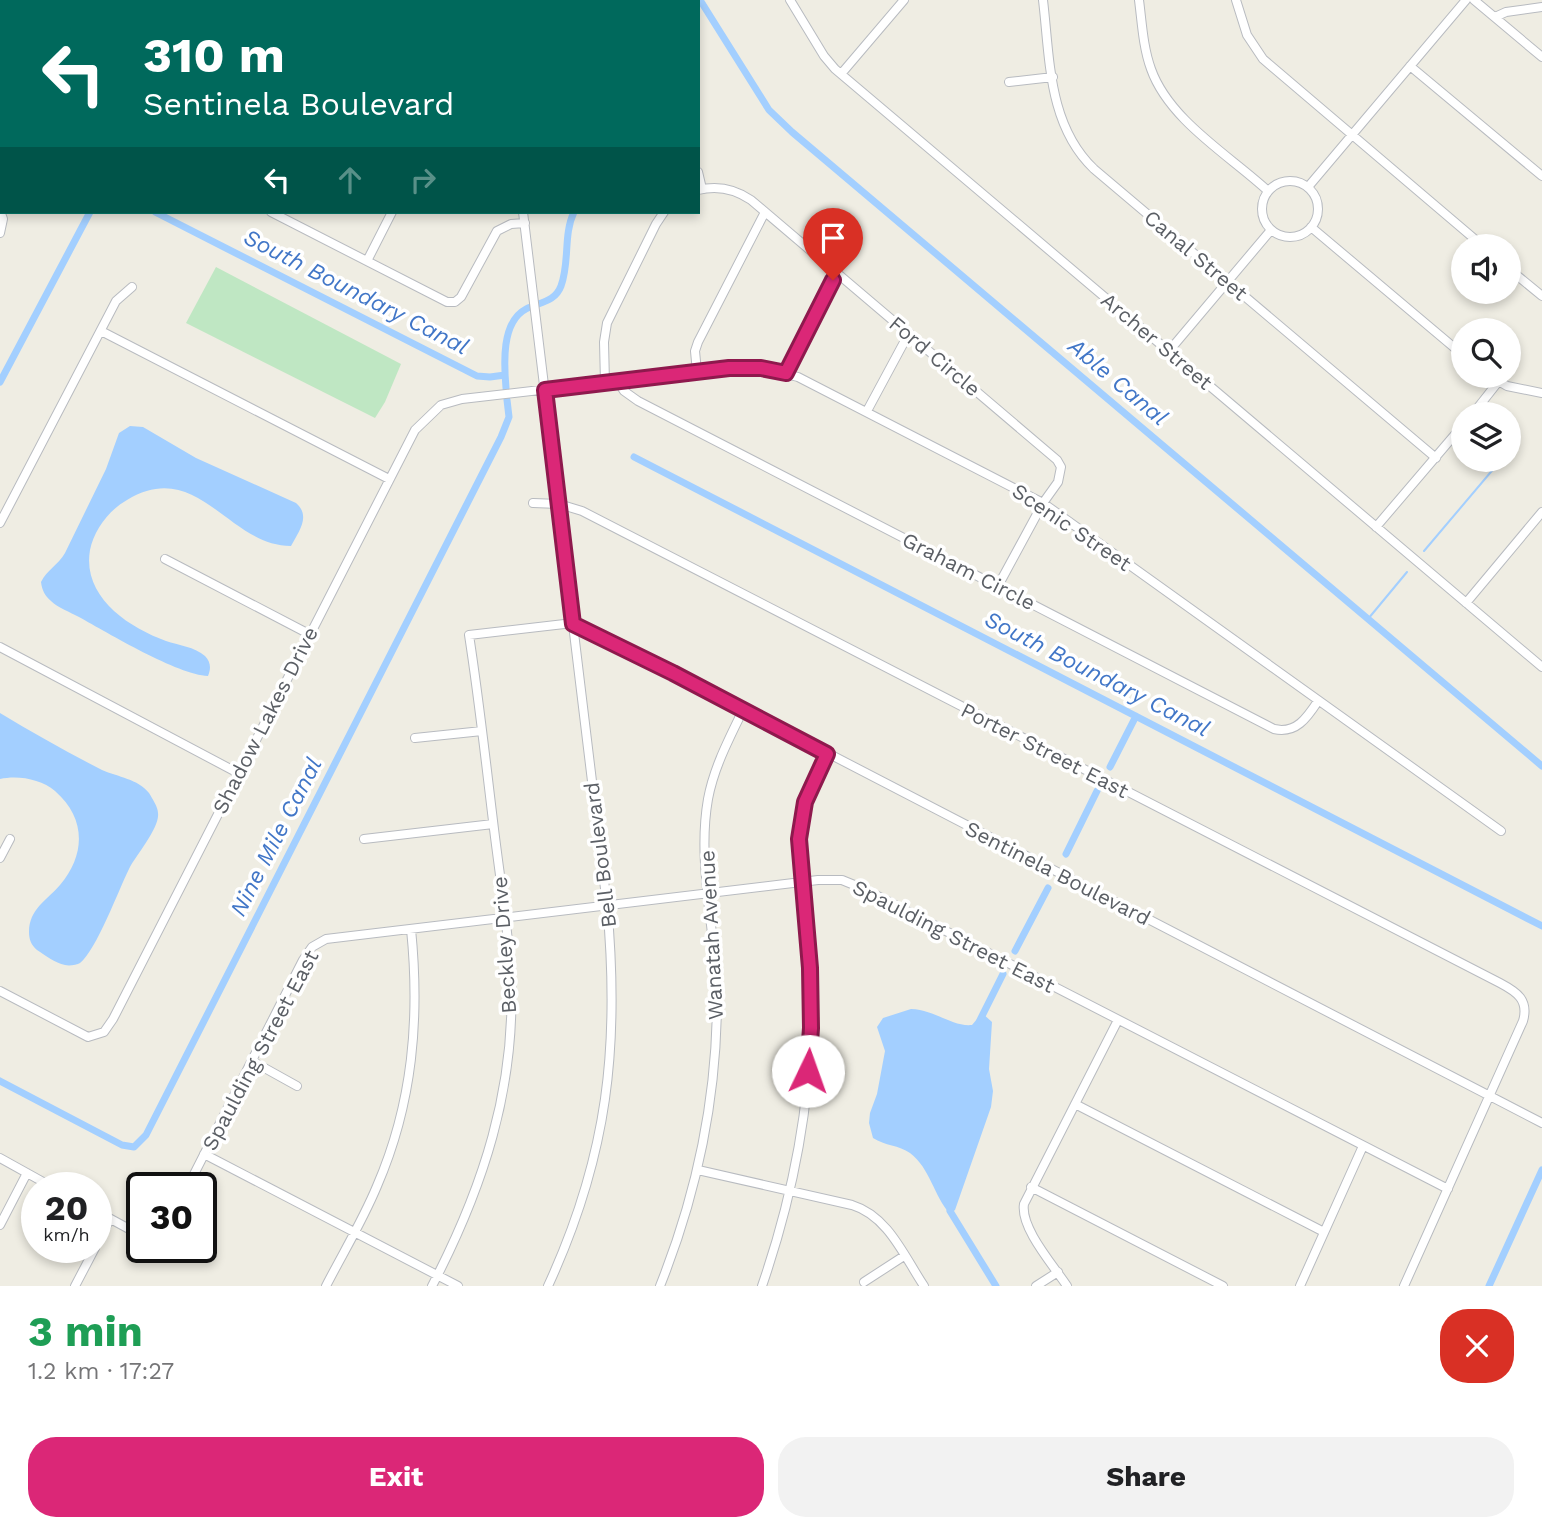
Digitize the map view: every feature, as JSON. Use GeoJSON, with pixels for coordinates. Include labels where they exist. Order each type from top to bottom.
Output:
{"type":"FeatureCollection","features":[{"type":"Feature","properties":{"kind":"street","name":"Archer Street"},"geometry":{"type":"LineString","coordinates":[[790,0],[824,56],[841,74],[1542,667]]}},
{"type":"Feature","properties":{"kind":"street"},"geometry":{"type":"LineString","coordinates":[[841,74],[904,0]]}},
{"type":"Feature","properties":{"kind":"street","name":"Canal Street"},"geometry":{"type":"LineString","coordinates":[[1043,0],[1052,78],[1061,122],[1078,151],[1094,169],[1436,458]]}},
{"type":"Feature","properties":{"kind":"street"},"geometry":{"type":"LineString","coordinates":[[1139,0],[1148,62],[1166,99],[1184,119],[1268,191]]}},
{"type":"Feature","properties":{"kind":"street"},"geometry":{"type":"LineString","coordinates":[[1236,0],[1247,35],[1263,60],[1469,234]]}},
{"type":"Feature","properties":{"kind":"street"},"geometry":{"type":"LineString","coordinates":[[1308,187],[1466,0]]}},
{"type":"Feature","properties":{"kind":"street"},"geometry":{"type":"LineString","coordinates":[[1474,0],[1542,57]]}},
{"type":"Feature","properties":{"kind":"street"},"geometry":{"type":"LineString","coordinates":[[1495,17],[1506,12],[1542,7]]}},
{"type":"Feature","properties":{"kind":"street"},"geometry":{"type":"LineString","coordinates":[[1410,66],[1542,176]]}},
{"type":"Feature","properties":{"kind":"street"},"geometry":{"type":"LineString","coordinates":[[1009,82],[1052,78]]}},
{"type":"Feature","properties":{"kind":"street"},"geometry":{"type":"LineString","coordinates":[[1283,182],[1300,183],[1308,187],[1317,202],[1316,220],[1311,228],[1304,233],[1287,237],[1271,230],[1263,216],[1264,199],[1268,191],[1283,182]]}},
{"type":"Feature","properties":{"kind":"street","name":"Ford Circle"},"geometry":{"type":"LineString","coordinates":[[700,189],[720,187],[737,192],[765,212],[1057,460],[1061,469],[1058,482],[1043,503]]}},
{"type":"Feature","properties":{"kind":"street"},"geometry":{"type":"LineString","coordinates":[[697,372],[695,351],[698,342],[765,212]]}},
{"type":"Feature","properties":{"kind":"street"},"geometry":{"type":"LineString","coordinates":[[277,214],[447,302],[455,302],[461,298],[497,231],[511,224],[524,223]]}},
{"type":"Feature","properties":{"kind":"street"},"geometry":{"type":"LineString","coordinates":[[367,261],[391,214]]}},
{"type":"Feature","properties":{"kind":"street","name":"Bell Boulevard"},"geometry":{"type":"LineString","coordinates":[[523,214],[612,960],[613,1014],[604,1111],[580,1208],[548,1286]]}},
{"type":"Feature","properties":{"kind":"street"},"geometry":{"type":"LineString","coordinates":[[605,383],[604,342],[610,314],[663,214]]}},
{"type":"Feature","properties":{"kind":"street"},"geometry":{"type":"LineString","coordinates":[[0,233],[1,215]]}},
{"type":"Feature","properties":{"kind":"street"},"geometry":{"type":"LineString","coordinates":[[1311,228],[1451,345]]}},
{"type":"Feature","properties":{"kind":"street"},"geometry":{"type":"LineString","coordinates":[[1169,352],[1271,230]]}},
{"type":"Feature","properties":{"kind":"street"},"geometry":{"type":"LineString","coordinates":[[786,373],[838,273]]}},
{"type":"Feature","properties":{"kind":"street"},"geometry":{"type":"LineString","coordinates":[[1521,279],[1542,296]]}},
{"type":"Feature","properties":{"kind":"street"},"geometry":{"type":"LineString","coordinates":[[0,523],[116,302],[132,287]]}},
{"type":"Feature","properties":{"kind":"street"},"geometry":{"type":"LineString","coordinates":[[101,331],[389,479]]}},
{"type":"Feature","properties":{"kind":"street"},"geometry":{"type":"LineString","coordinates":[[867,411],[909,334]]}},
{"type":"Feature","properties":{"kind":"street","name":"Scenic Street"},"geometry":{"type":"LineString","coordinates":[[545,390],[745,367],[786,373],[867,411],[1043,503],[1501,831]]}},
{"type":"Feature","properties":{"kind":"street","name":"Graham Circle"},"geometry":{"type":"LineString","coordinates":[[618,382],[624,391],[638,401],[1274,729],[1291,730],[1298,726],[1318,701]]}},
{"type":"Feature","properties":{"kind":"street"},"geometry":{"type":"LineString","coordinates":[[1482,402],[1493,388]]}},
{"type":"Feature","properties":{"kind":"street"},"geometry":{"type":"LineString","coordinates":[[1514,388],[1542,393]]}},
{"type":"Feature","properties":{"kind":"street","name":"Shadow Lakes Drive"},"geometry":{"type":"LineString","coordinates":[[0,991],[88,1037],[104,1032],[415,430],[441,405],[462,399],[545,390]]}},
{"type":"Feature","properties":{"kind":"street"},"geometry":{"type":"LineString","coordinates":[[1377,527],[1451,440]]}},
{"type":"Feature","properties":{"kind":"street","name":"Porter Street East"},"geometry":{"type":"LineString","coordinates":[[533,503],[575,508],[1521,996],[1525,1004],[1523,1021],[1489,1095]]}},
{"type":"Feature","properties":{"kind":"street"},"geometry":{"type":"LineString","coordinates":[[998,586],[1043,503]]}},
{"type":"Feature","properties":{"kind":"street"},"geometry":{"type":"LineString","coordinates":[[1466,603],[1542,512]]}},
{"type":"Feature","properties":{"kind":"street"},"geometry":{"type":"LineString","coordinates":[[165,559],[309,634]]}},
{"type":"Feature","properties":{"kind":"street","name":"Beckley Drive"},"geometry":{"type":"LineString","coordinates":[[432,1286],[477,1192],[489,1152],[506,1070],[511,1009],[505,917],[469,635],[573,624]]}},
{"type":"Feature","properties":{"kind":"street","name":"Sentinela Boulevard"},"geometry":{"type":"LineString","coordinates":[[573,624],[1542,1123]]}},
{"type":"Feature","properties":{"kind":"street"},"geometry":{"type":"LineString","coordinates":[[0,647],[238,774]]}},
{"type":"Feature","properties":{"kind":"street","name":"Wanatah Avenue"},"geometry":{"type":"LineString","coordinates":[[660,1286],[680,1234],[698,1170],[708,1119],[716,1046],[716,973],[705,837],[708,799],[718,764],[743,710]]}},
{"type":"Feature","properties":{"kind":"street"},"geometry":{"type":"LineString","coordinates":[[415,738],[482,730]]}},
{"type":"Feature","properties":{"kind":"street"},"geometry":{"type":"LineString","coordinates":[[762,1286],[790,1191],[803,1117],[811,1028],[809,941],[799,839],[802,812],[808,792],[827,754]]}},
{"type":"Feature","properties":{"kind":"street"},"geometry":{"type":"LineString","coordinates":[[364,839],[493,824]]}},
{"type":"Feature","properties":{"kind":"street"},"geometry":{"type":"LineString","coordinates":[[0,858],[10,839]]}},
{"type":"Feature","properties":{"kind":"street","name":"Spaulding Street East"},"geometry":{"type":"LineString","coordinates":[[195,1172],[312,947],[326,939],[803,881],[834,880],[849,882],[1448,1189]]}},
{"type":"Feature","properties":{"kind":"street"},"geometry":{"type":"LineString","coordinates":[[326,1286],[386,1166],[409,1084],[416,1019],[411,929]]}},
{"type":"Feature","properties":{"kind":"street"},"geometry":{"type":"LineString","coordinates":[[1067,1286],[1024,1220],[1024,1204],[1118,1020]]}},
{"type":"Feature","properties":{"kind":"street"},"geometry":{"type":"LineString","coordinates":[[251,1061],[297,1086]]}},
{"type":"Feature","properties":{"kind":"street"},"geometry":{"type":"LineString","coordinates":[[1404,1286],[1489,1095]]}},
{"type":"Feature","properties":{"kind":"street"},"geometry":{"type":"LineString","coordinates":[[1074,1104],[1324,1232]]}},
{"type":"Feature","properties":{"kind":"street"},"geometry":{"type":"LineString","coordinates":[[1300,1286],[1363,1146]]}},
{"type":"Feature","properties":{"kind":"street"},"geometry":{"type":"LineString","coordinates":[[204,1154],[458,1286]]}},
{"type":"Feature","properties":{"kind":"street"},"geometry":{"type":"LineString","coordinates":[[0,1158],[25,1172]]}},
{"type":"Feature","properties":{"kind":"street"},"geometry":{"type":"LineString","coordinates":[[698,1170],[852,1205],[867,1211],[884,1226],[924,1286]]}},
{"type":"Feature","properties":{"kind":"street"},"geometry":{"type":"LineString","coordinates":[[0,1225],[21,1185]]}},
{"type":"Feature","properties":{"kind":"street"},"geometry":{"type":"LineString","coordinates":[[1031,1187],[1223,1286]]}},
{"type":"Feature","properties":{"kind":"street"},"geometry":{"type":"LineString","coordinates":[[864,1282],[904,1256]]}},
{"type":"Feature","properties":{"kind":"street"},"geometry":{"type":"LineString","coordinates":[[75,1286],[86,1263]]}},
{"type":"Feature","properties":{"kind":"street"},"geometry":{"type":"LineString","coordinates":[[1036,1286],[1058,1272]]}},
{"type":"Feature","properties":{"kind":"green space"},"geometry":{"type":"Polygon","coordinates":[[[216,267],[401,364],[375,418],[186,323],[216,267]]]}},
{"type":"Feature","properties":{"kind":"water"},"geometry":{"type":"Polygon","coordinates":[[[130,426],[143,427],[196,458],[296,503],[303,513],[302,524],[291,546],[269,542],[249,533],[193,496],[174,489],[152,490],[120,504],[99,528],[90,550],[89,567],[100,595],[110,608],[137,627],[151,635],[201,653],[209,663],[208,676],[179,669],[57,606],[42,588],[43,578],[65,553],[106,469],[119,433],[130,426]]]}},
{"type":"Feature","properties":{"kind":"water"},"geometry":{"type":"Polygon","coordinates":[[[0,713],[102,770],[139,784],[149,793],[157,808],[158,819],[152,834],[129,869],[93,946],[77,964],[61,964],[50,959],[33,946],[29,932],[35,911],[60,885],[75,861],[79,836],[77,824],[65,802],[49,787],[29,779],[0,779],[0,713]]]}},
{"type":"Feature","properties":{"kind":"water"},"geometry":{"type":"Polygon","coordinates":[[[911,1009],[965,1025],[972,1025],[982,1013],[992,1022],[989,1069],[993,1091],[991,1107],[955,1210],[950,1214],[917,1159],[906,1150],[873,1138],[869,1123],[885,1051],[877,1027],[883,1018],[911,1009]]]}},
{"type":"Feature","properties":{"kind":"waterway","name":"Able Canal"},"geometry":{"type":"LineString","coordinates":[[700,0],[769,110],[792,132],[1542,766]]}},
{"type":"Feature","properties":{"kind":"waterway"},"geometry":{"type":"LineString","coordinates":[[0,382],[89,214]]}},
{"type":"Feature","properties":{"kind":"waterway","name":"South Boundary Canal"},"geometry":{"type":"LineString","coordinates":[[159,214],[477,376],[505,375]]}},
{"type":"Feature","properties":{"kind":"waterway"},"geometry":{"type":"LineString","coordinates":[[506,388],[505,356],[508,334],[518,315],[551,298],[561,286],[573,214]]}},
{"type":"Feature","properties":{"kind":"waterway","name":"Nine Mile Canal"},"geometry":{"type":"LineString","coordinates":[[0,1081],[122,1145],[134,1147],[146,1135],[501,437],[509,417],[507,400]]}},
{"type":"Feature","properties":{"kind":"waterway","name":"South Boundary Canal"},"geometry":{"type":"LineString","coordinates":[[634,457],[1542,926]]}},
{"type":"Feature","properties":{"kind":"waterway"},"geometry":{"type":"LineString","coordinates":[[1424,551],[1491,472]]}},
{"type":"Feature","properties":{"kind":"waterway"},"geometry":{"type":"LineString","coordinates":[[1368,619],[1407,572]]}},
{"type":"Feature","properties":{"kind":"waterway"},"geometry":{"type":"LineString","coordinates":[[1110,767],[1136,716]]}},
{"type":"Feature","properties":{"kind":"waterway"},"geometry":{"type":"LineString","coordinates":[[1066,854],[1097,791]]}},
{"type":"Feature","properties":{"kind":"waterway"},"geometry":{"type":"LineString","coordinates":[[1015,951],[1048,888]]}},
{"type":"Feature","properties":{"kind":"waterway"},"geometry":{"type":"LineString","coordinates":[[980,1020],[1003,974]]}},
{"type":"Feature","properties":{"kind":"waterway"},"geometry":{"type":"LineString","coordinates":[[1489,1286],[1542,1170]]}},
{"type":"Feature","properties":{"kind":"waterway"},"geometry":{"type":"LineString","coordinates":[[950,1211],[996,1286]]}},
{"type":"Feature","properties":{"kind":"route"},"geometry":{"type":"LineString","coordinates":[[808,1071],[811,995],[807,916],[799,848],[800,822],[805,802],[827,754],[573,624],[545,390],[729,368],[761,368],[786,373],[833,280]]}}]}
